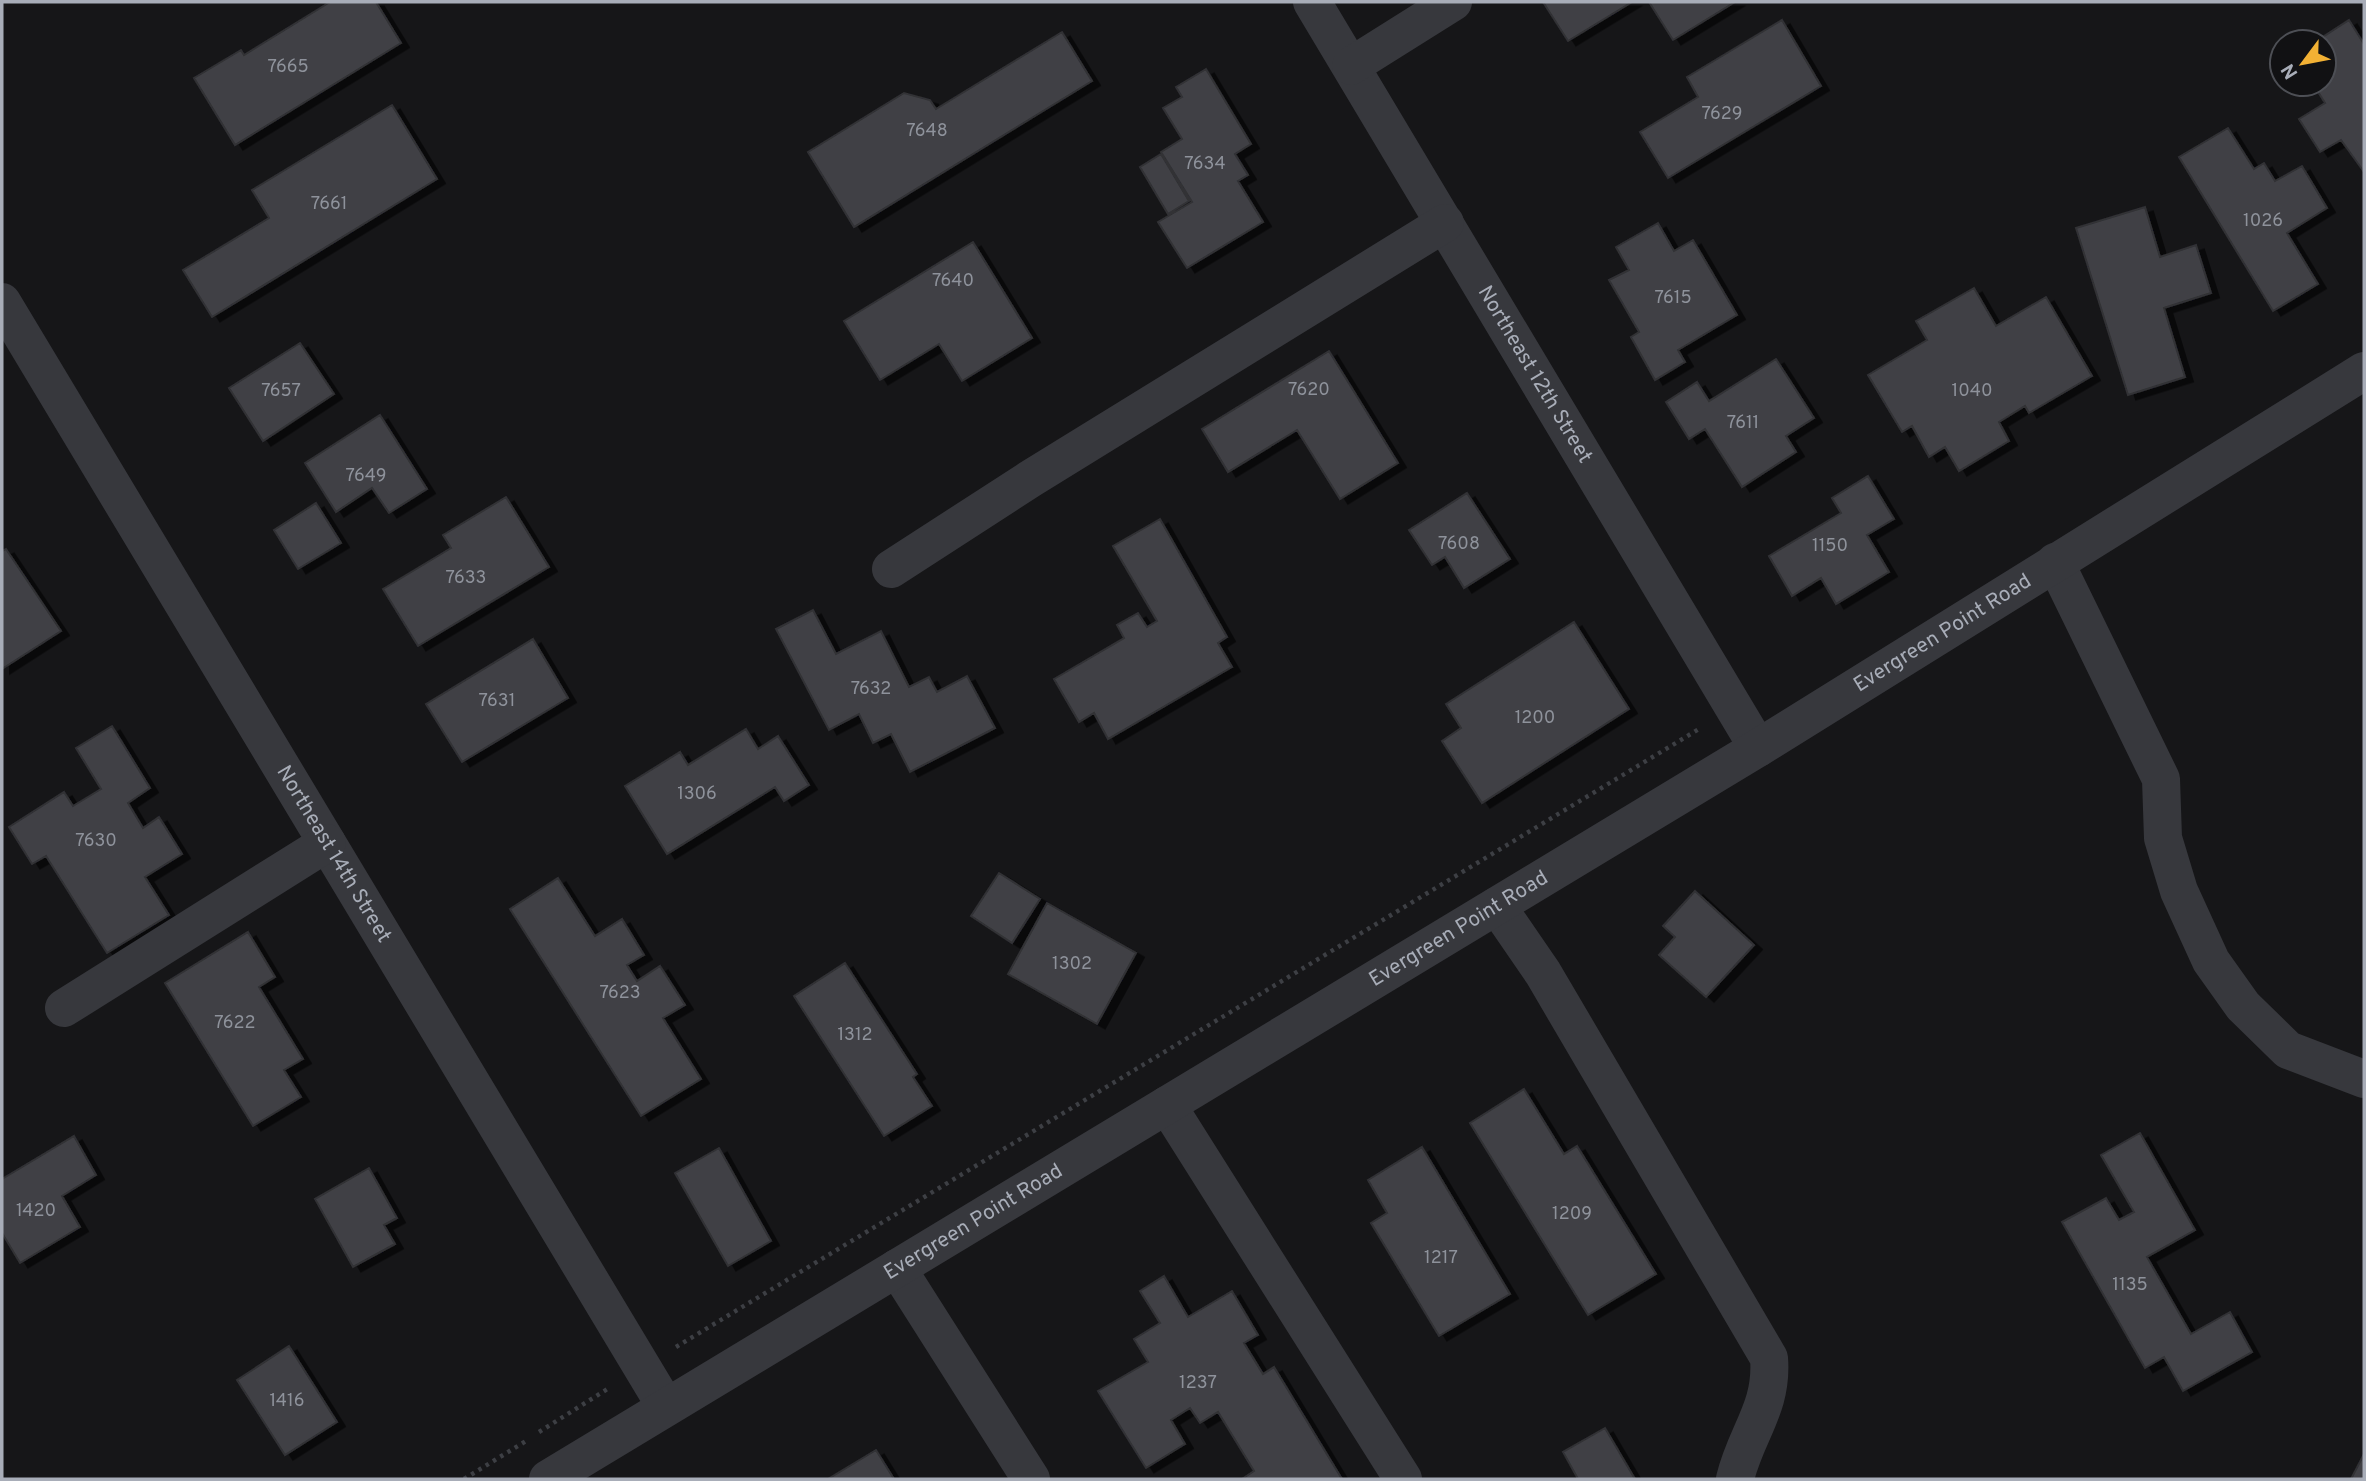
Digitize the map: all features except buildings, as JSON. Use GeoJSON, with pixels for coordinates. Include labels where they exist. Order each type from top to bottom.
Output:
{"type":"FeatureCollection","features":[{"type":"Feature","properties":{"kind":"street","name":"Northeast 12th Street"},"geometry":{"type":"LineString","coordinates":[[1312,2],[1758,748]]}},
{"type":"Feature","properties":{"kind":"street"},"geometry":{"type":"LineString","coordinates":[[1351,66],[1453,2]]}},
{"type":"Feature","properties":{"kind":"street"},"geometry":{"type":"LineString","coordinates":[[891,569],[1030,478],[1445,223]]}},
{"type":"Feature","properties":{"kind":"street","name":"Northeast 14th Street"},"geometry":{"type":"LineString","coordinates":[[2,302],[666,1407]]}},
{"type":"Feature","properties":{"kind":"street","name":"Evergreen Point Road"},"geometry":{"type":"LineString","coordinates":[[548,1479],[1758,748],[2364,371]]}},
{"type":"Feature","properties":{"kind":"street"},"geometry":{"type":"LineString","coordinates":[[2055,562],[2161,779],[2163,838],[2179,891],[2211,961],[2243,1006],[2288,1050],[2364,1079]]}},
{"type":"Feature","properties":{"kind":"street"},"geometry":{"type":"LineString","coordinates":[[64,1008],[327,842]]}},
{"type":"Feature","properties":{"kind":"street"},"geometry":{"type":"LineString","coordinates":[[1497,906],[1550,984],[1769,1358],[1771,1383],[1764,1408],[1740,1456],[1735,1479]]}},
{"type":"Feature","properties":{"kind":"street"},"geometry":{"type":"LineString","coordinates":[[1167,1105],[1403,1479]]}},
{"type":"Feature","properties":{"kind":"street"},"geometry":{"type":"LineString","coordinates":[[897,1268],[1031,1479]]}},
{"type":"Feature","properties":{"kind":"path"},"geometry":{"type":"LineString","coordinates":[[464,1479],[642,1367],[1700,728]]}}]}
